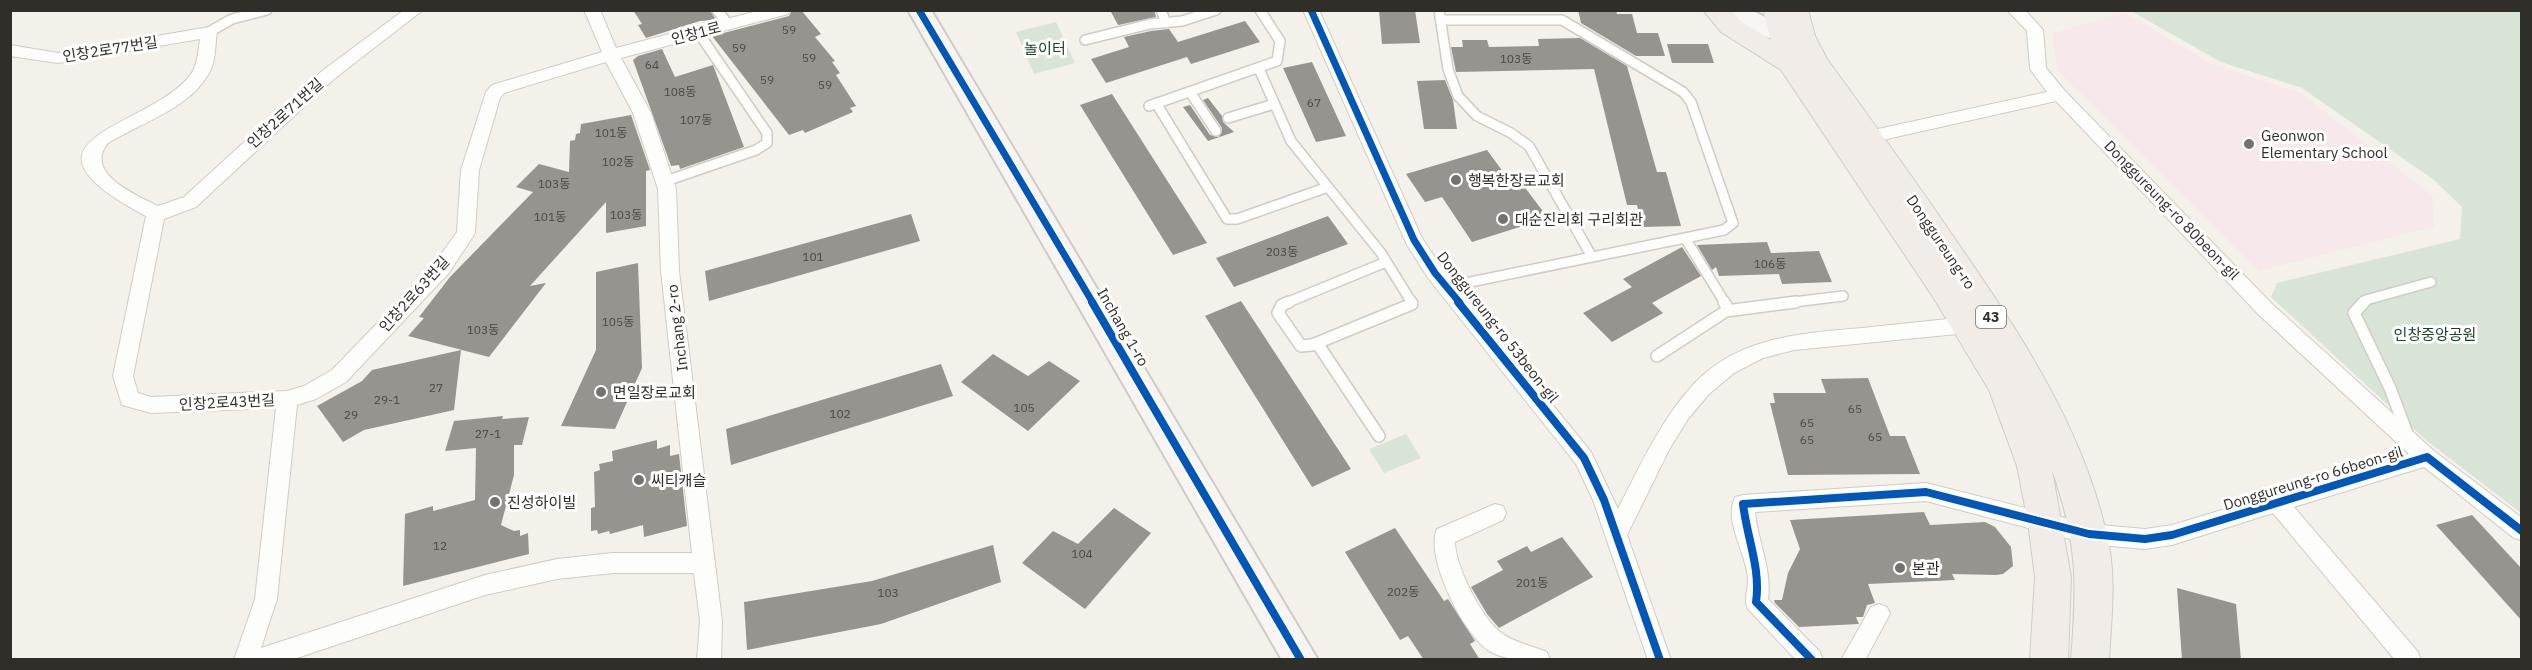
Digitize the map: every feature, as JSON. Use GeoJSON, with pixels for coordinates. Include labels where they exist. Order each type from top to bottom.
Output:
{"type":"FeatureCollection","features":[{"type":"Feature","properties":{"kind":"main road"},"geometry":{"type":"LineString","coordinates":[[1716,10],[1730,26],[1790,64]]}},
{"type":"Feature","properties":{"kind":"main road","name":"Donggureung-ro"},"geometry":{"type":"LineString","coordinates":[[1789,23],[1790,64],[1987,355],[2011,403],[2034,466],[2046,522],[2053,577],[2049,660]]}},
{"type":"Feature","properties":{"kind":"main road","name":"Donggureung-ro"},"geometry":{"type":"LineString","coordinates":[[1789,23],[1984,304],[2025,371],[2062,453],[2089,534],[2094,579],[2090,660]]}},
{"type":"Feature","properties":{"kind":"street","name":"인창2로71번길"},"geometry":{"type":"LineString","coordinates":[[156,213],[176,209],[190,202],[327,75],[415,10]]}},
{"type":"Feature","properties":{"kind":"street","name":"Inchang 2-ro"},"geometry":{"type":"LineString","coordinates":[[592,10],[611,55],[642,113],[666,182],[670,271],[711,621],[709,660]]}},
{"type":"Feature","properties":{"kind":"street","name":"인창1로"},"geometry":{"type":"LineString","coordinates":[[611,55],[782,10]]}},
{"type":"Feature","properties":{"kind":"street","name":"Inchang 1-ro"},"geometry":{"type":"LineString","coordinates":[[919,10],[1034,201],[1301,660]]}},
{"type":"Feature","properties":{"kind":"street","name":"Donggureung-ro 53beon-gil"},"geometry":{"type":"LineString","coordinates":[[1311,10],[1414,240],[1446,287],[1584,458],[1604,500],[1660,660]]}},
{"type":"Feature","properties":{"kind":"street"},"geometry":{"type":"LineString","coordinates":[[1730,10],[1789,23]]}},
{"type":"Feature","properties":{"kind":"street","name":"Donggureung-ro 80beon-gil"},"geometry":{"type":"LineString","coordinates":[[2015,10],[2035,30],[2038,69],[2059,95],[2112,147],[2266,310],[2427,457]]}},
{"type":"Feature","properties":{"kind":"street"},"geometry":{"type":"LineString","coordinates":[[156,213],[111,187],[93,167],[91,159],[94,148],[102,139],[173,100],[196,80],[203,68],[209,32]]}},
{"type":"Feature","properties":{"kind":"street","name":"인창2로77번길"},"geometry":{"type":"LineString","coordinates":[[10,50],[41,57],[58,58],[209,32]]}},
{"type":"Feature","properties":{"kind":"street","name":"인창2로63번길"},"geometry":{"type":"LineString","coordinates":[[287,399],[309,393],[339,376],[441,269],[466,233],[470,170],[494,92],[508,84],[611,55]]}},
{"type":"Feature","properties":{"kind":"street"},"geometry":{"type":"LineString","coordinates":[[1869,136],[2059,95]]}},
{"type":"Feature","properties":{"kind":"street","name":"인창2로43번길"},"geometry":{"type":"LineString","coordinates":[[156,213],[123,376],[129,399],[151,405],[287,399],[266,599],[245,660]]}},
{"type":"Feature","properties":{"kind":"street"},"geometry":{"type":"LineString","coordinates":[[1616,536],[1680,412],[1715,375],[1740,359],[1772,346],[1794,342],[1967,325]]}},
{"type":"Feature","properties":{"kind":"street","name":"Donggureung-ro 66beon-gil"},"geometry":{"type":"LineString","coordinates":[[1812,660],[1756,602],[1759,580],[1746,532],[1743,504],[1926,492],[2089,534],[2145,539],[2172,535],[2427,457],[2522,531]]}},
{"type":"Feature","properties":{"kind":"street"},"geometry":{"type":"LineString","coordinates":[[2277,502],[2410,660]]}},
{"type":"Feature","properties":{"kind":"street"},"geometry":{"type":"LineString","coordinates":[[1496,513],[1445,536],[1444,547],[1462,597],[1488,636],[1496,642],[1539,660]]}},
{"type":"Feature","properties":{"kind":"street"},"geometry":{"type":"LineString","coordinates":[[256,660],[485,585],[557,569],[613,563],[705,563]]}},
{"type":"Feature","properties":{"kind":"street"},"geometry":{"type":"LineString","coordinates":[[1852,660],[1879,614]]}},
{"type":"Feature","properties":{"kind":"lane"},"geometry":{"type":"LineString","coordinates":[[225,10],[226,22]]}},
{"type":"Feature","properties":{"kind":"lane","name":"인창2로77번길"},"geometry":{"type":"LineString","coordinates":[[209,32],[226,22],[267,10]]}},
{"type":"Feature","properties":{"kind":"lane"},"geometry":{"type":"LineString","coordinates":[[717,10],[728,24]]}},
{"type":"Feature","properties":{"kind":"lane"},"geometry":{"type":"LineString","coordinates":[[1161,10],[1166,23]]}},
{"type":"Feature","properties":{"kind":"lane"},"geometry":{"type":"LineString","coordinates":[[1085,40],[1216,10]]}},
{"type":"Feature","properties":{"kind":"lane"},"geometry":{"type":"LineString","coordinates":[[1260,10],[1280,41],[1281,49],[1277,61],[1153,105],[1227,219],[1237,219],[1328,187]]}},
{"type":"Feature","properties":{"kind":"lane"},"geometry":{"type":"LineString","coordinates":[[1446,287],[1724,230],[1731,227],[1733,223],[1691,102],[1683,92],[1562,20],[1440,15],[1453,88],[1475,115],[1513,133],[1529,146],[1592,257]]}},
{"type":"Feature","properties":{"kind":"lane"},"geometry":{"type":"LineString","coordinates":[[666,182],[756,150],[767,143],[767,133],[698,32]]}},
{"type":"Feature","properties":{"kind":"lane"},"geometry":{"type":"LineString","coordinates":[[1259,69],[1291,141],[1386,262],[1412,304],[1317,343],[1306,346],[1296,342],[1278,313],[1278,308],[1285,302],[1386,262]]}},
{"type":"Feature","properties":{"kind":"lane"},"geometry":{"type":"LineString","coordinates":[[1190,92],[1216,130]]}},
{"type":"Feature","properties":{"kind":"lane"},"geometry":{"type":"LineString","coordinates":[[1228,118],[1274,104]]}},
{"type":"Feature","properties":{"kind":"lane"},"geometry":{"type":"LineString","coordinates":[[1685,238],[1729,310]]}},
{"type":"Feature","properties":{"kind":"lane"},"geometry":{"type":"LineString","coordinates":[[2411,442],[2390,388],[2354,314],[2366,300],[2431,282]]}},
{"type":"Feature","properties":{"kind":"lane"},"geometry":{"type":"LineString","coordinates":[[1657,356],[1729,310],[1843,297]]}},
{"type":"Feature","properties":{"kind":"lane"},"geometry":{"type":"LineString","coordinates":[[1317,343],[1379,436]]}},
{"type":"Feature","properties":{"kind":"shaded area","name":"Geonwon Elementary School"},"geometry":{"type":"Polygon","coordinates":[[[2125,13],[2212,64],[2301,93],[2432,195],[2434,227],[2259,271],[2057,70],[2053,33],[2125,13]]]}},
{"type":"Feature","properties":{"kind":"green space","name":"인창중앙공원"},"geometry":{"type":"Polygon","coordinates":[[[2131,11],[2521,11],[2521,513],[2426,440],[2271,297],[2277,283],[2460,239],[2462,207],[2434,180],[2302,88],[2221,62],[2131,11]]]}},
{"type":"Feature","properties":{"kind":"green space","name":"놀이터"},"geometry":{"type":"Polygon","coordinates":[[[1056,22],[1075,63],[1034,74],[1016,32],[1056,22]]]}},
{"type":"Feature","properties":{"kind":"green space"},"geometry":{"type":"Polygon","coordinates":[[[1406,434],[1421,458],[1384,473],[1369,449],[1406,434]]]}},
{"type":"Feature","properties":{"kind":"building"},"geometry":{"type":"Polygon","coordinates":[[[633,10],[710,10],[716,20],[700,21],[646,38],[638,25],[642,24],[633,10]]]}},
{"type":"Feature","properties":{"kind":"building"},"geometry":{"type":"Polygon","coordinates":[[[792,10],[801,10],[821,34],[815,37],[835,61],[832,62],[840,73],[836,75],[856,106],[850,108],[853,112],[805,133],[803,130],[789,135],[712,36],[789,16],[792,10]]]}},
{"type":"Feature","properties":{"kind":"building"},"geometry":{"type":"Polygon","coordinates":[[[1110,10],[1154,10],[1156,17],[1118,25],[1110,10]]]}},
{"type":"Feature","properties":{"kind":"building"},"geometry":{"type":"Polygon","coordinates":[[[1379,10],[1415,10],[1420,43],[1382,44],[1379,10]]]}},
{"type":"Feature","properties":{"kind":"building"},"geometry":{"type":"Polygon","coordinates":[[[1578,10],[1616,10],[1617,14],[1632,14],[1637,33],[1658,33],[1665,56],[1636,56],[1581,23],[1578,10]]]}},
{"type":"Feature","properties":{"kind":"building"},"geometry":{"type":"Polygon","coordinates":[[[1245,21],[1260,42],[1191,64],[1187,57],[1106,83],[1091,59],[1129,47],[1124,37],[1169,29],[1178,42],[1245,21]]]}},
{"type":"Feature","properties":{"kind":"building"},"geometry":{"type":"Polygon","coordinates":[[[1580,38],[1627,66],[1657,172],[1666,172],[1681,226],[1642,227],[1637,205],[1627,205],[1594,69],[1456,72],[1451,47],[1463,47],[1462,40],[1487,40],[1489,47],[1539,46],[1538,39],[1580,38]]]}},
{"type":"Feature","properties":{"kind":"building"},"geometry":{"type":"Polygon","coordinates":[[[1667,44],[1708,44],[1714,63],[1672,63],[1667,44]]]}},
{"type":"Feature","properties":{"kind":"building"},"geometry":{"type":"Polygon","coordinates":[[[662,49],[675,77],[713,65],[744,147],[680,169],[679,165],[671,166],[633,60],[638,56],[662,49]]]}},
{"type":"Feature","properties":{"kind":"building"},"geometry":{"type":"Polygon","coordinates":[[[1312,62],[1346,136],[1316,142],[1283,68],[1312,62]]]}},
{"type":"Feature","properties":{"kind":"building"},"geometry":{"type":"Polygon","coordinates":[[[1445,80],[1453,100],[1457,129],[1424,129],[1417,81],[1445,80]]]}},
{"type":"Feature","properties":{"kind":"building"},"geometry":{"type":"Polygon","coordinates":[[[1112,94],[1207,243],[1173,255],[1080,105],[1112,94]]]}},
{"type":"Feature","properties":{"kind":"building"},"geometry":{"type":"Polygon","coordinates":[[[1208,98],[1222,116],[1223,122],[1234,132],[1208,141],[1183,107],[1190,105],[1210,135],[1219,137],[1222,128],[1203,100],[1208,98]]]}},
{"type":"Feature","properties":{"kind":"building"},"geometry":{"type":"Polygon","coordinates":[[[631,115],[650,170],[646,171],[646,226],[606,233],[606,202],[530,286],[546,283],[489,357],[408,336],[424,318],[419,317],[450,277],[533,192],[516,187],[539,164],[569,172],[570,141],[575,140],[576,134],[580,133],[581,124],[631,115]]]}},
{"type":"Feature","properties":{"kind":"building"},"geometry":{"type":"Polygon","coordinates":[[[1487,150],[1512,184],[1520,181],[1548,218],[1472,242],[1442,197],[1425,202],[1406,174],[1487,150]]]}},
{"type":"Feature","properties":{"kind":"building"},"geometry":{"type":"Polygon","coordinates":[[[911,214],[920,241],[709,301],[705,271],[911,214]]]}},
{"type":"Feature","properties":{"kind":"building"},"geometry":{"type":"Polygon","coordinates":[[[1328,216],[1348,244],[1234,287],[1216,258],[1328,216]]]}},
{"type":"Feature","properties":{"kind":"building"},"geometry":{"type":"Polygon","coordinates":[[[1767,242],[1771,253],[1819,251],[1832,282],[1782,284],[1779,274],[1719,276],[1716,267],[1712,270],[1697,245],[1767,242]]]}},
{"type":"Feature","properties":{"kind":"building"},"geometry":{"type":"Polygon","coordinates":[[[1682,247],[1701,276],[1652,303],[1663,313],[1612,342],[1583,313],[1632,287],[1623,279],[1682,247]]]}},
{"type":"Feature","properties":{"kind":"building"},"geometry":{"type":"Polygon","coordinates":[[[638,263],[642,368],[615,429],[561,426],[596,350],[596,272],[638,263]]]}},
{"type":"Feature","properties":{"kind":"building"},"geometry":{"type":"Polygon","coordinates":[[[1241,301],[1351,469],[1312,487],[1205,316],[1241,301]]]}},
{"type":"Feature","properties":{"kind":"building"},"geometry":{"type":"Polygon","coordinates":[[[461,350],[454,410],[364,430],[343,442],[317,406],[362,381],[372,370],[461,350]]]}},
{"type":"Feature","properties":{"kind":"building"},"geometry":{"type":"Polygon","coordinates":[[[993,354],[1028,376],[1049,361],[1080,381],[1028,431],[961,382],[993,354]]]}},
{"type":"Feature","properties":{"kind":"building"},"geometry":{"type":"Polygon","coordinates":[[[941,364],[953,396],[731,465],[726,429],[941,364]]]}},
{"type":"Feature","properties":{"kind":"building"},"geometry":{"type":"Polygon","coordinates":[[[1868,378],[1890,436],[1905,436],[1920,474],[1788,475],[1770,403],[1775,403],[1773,393],[1826,393],[1821,379],[1868,378]]]}},
{"type":"Feature","properties":{"kind":"building"},"geometry":{"type":"Polygon","coordinates":[[[503,416],[502,419],[529,417],[522,445],[514,445],[514,475],[501,525],[514,531],[520,530],[520,536],[528,533],[529,554],[403,586],[405,514],[433,506],[433,511],[475,500],[476,448],[445,451],[454,421],[503,416]]]}},
{"type":"Feature","properties":{"kind":"building","name":"씨티캐슬"},"geometry":{"type":"Polygon","coordinates":[[[657,440],[657,449],[670,445],[670,456],[679,454],[687,526],[644,537],[643,525],[610,534],[609,531],[598,534],[597,530],[591,531],[591,508],[595,507],[594,472],[600,470],[599,464],[613,461],[612,451],[657,440]]]}},
{"type":"Feature","properties":{"kind":"building"},"geometry":{"type":"Polygon","coordinates":[[[1114,508],[1151,533],[1085,609],[1022,563],[1053,531],[1078,544],[1114,508]]]}},
{"type":"Feature","properties":{"kind":"building","name":"본관"},"geometry":{"type":"Polygon","coordinates":[[[1924,512],[1930,525],[1985,522],[1995,527],[2011,547],[2013,566],[2003,574],[1996,575],[1952,574],[1955,580],[1868,584],[1875,603],[1867,605],[1863,617],[1856,617],[1859,624],[1799,627],[1775,603],[1774,600],[1782,600],[1788,573],[1800,549],[1790,520],[1924,512]]]}},
{"type":"Feature","properties":{"kind":"building"},"geometry":{"type":"Polygon","coordinates":[[[2472,515],[2522,569],[2522,621],[2436,525],[2472,515]]]}},
{"type":"Feature","properties":{"kind":"building"},"geometry":{"type":"Polygon","coordinates":[[[1395,528],[1444,601],[1448,599],[1475,641],[1470,644],[1480,660],[1424,660],[1408,636],[1400,640],[1345,552],[1395,528]]]}},
{"type":"Feature","properties":{"kind":"building"},"geometry":{"type":"Polygon","coordinates":[[[1562,537],[1593,577],[1499,628],[1487,614],[1471,587],[1503,570],[1497,561],[1527,546],[1531,552],[1562,537]]]}},
{"type":"Feature","properties":{"kind":"building"},"geometry":{"type":"Polygon","coordinates":[[[993,545],[1001,582],[881,624],[747,650],[744,602],[872,581],[993,545]]]}},
{"type":"Feature","properties":{"kind":"building"},"geometry":{"type":"Polygon","coordinates":[[[2177,588],[2236,604],[2241,660],[2182,660],[2177,588]]]}},
{"type":"Feature","properties":{"kind":"cycle path"},"geometry":{"type":"LineString","coordinates":[[919,10],[1301,660]]}},
{"type":"Feature","properties":{"kind":"cycle path"},"geometry":{"type":"LineString","coordinates":[[1311,10],[1414,240],[1435,273],[1584,458],[1604,500],[1660,660]]}},
{"type":"Feature","properties":{"kind":"cycle path"},"geometry":{"type":"LineString","coordinates":[[1812,660],[1756,602],[1759,580],[1746,532],[1743,504],[1926,492],[2089,534],[2145,539],[2172,535],[2427,457],[2522,531]]}},
{"type":"Feature","properties":{"kind":"place","name":"Geonwon Elementary School"},"geometry":{"type":"Point","coordinates":[2249,144]}},
{"type":"Feature","properties":{"kind":"place","name":"행복한장로교회"},"geometry":{"type":"Point","coordinates":[1456,180]}},
{"type":"Feature","properties":{"kind":"place","name":"대순진리회 구리회관"},"geometry":{"type":"Point","coordinates":[1503,219]}},
{"type":"Feature","properties":{"kind":"place","name":"면일장로교회"},"geometry":{"type":"Point","coordinates":[601,392]}},
{"type":"Feature","properties":{"kind":"place","name":"씨티캐슬"},"geometry":{"type":"Point","coordinates":[639,480]}},
{"type":"Feature","properties":{"kind":"place","name":"진성하이빌"},"geometry":{"type":"Point","coordinates":[495,502]}},
{"type":"Feature","properties":{"kind":"place","name":"본관"},"geometry":{"type":"Point","coordinates":[1900,568]}}]}
